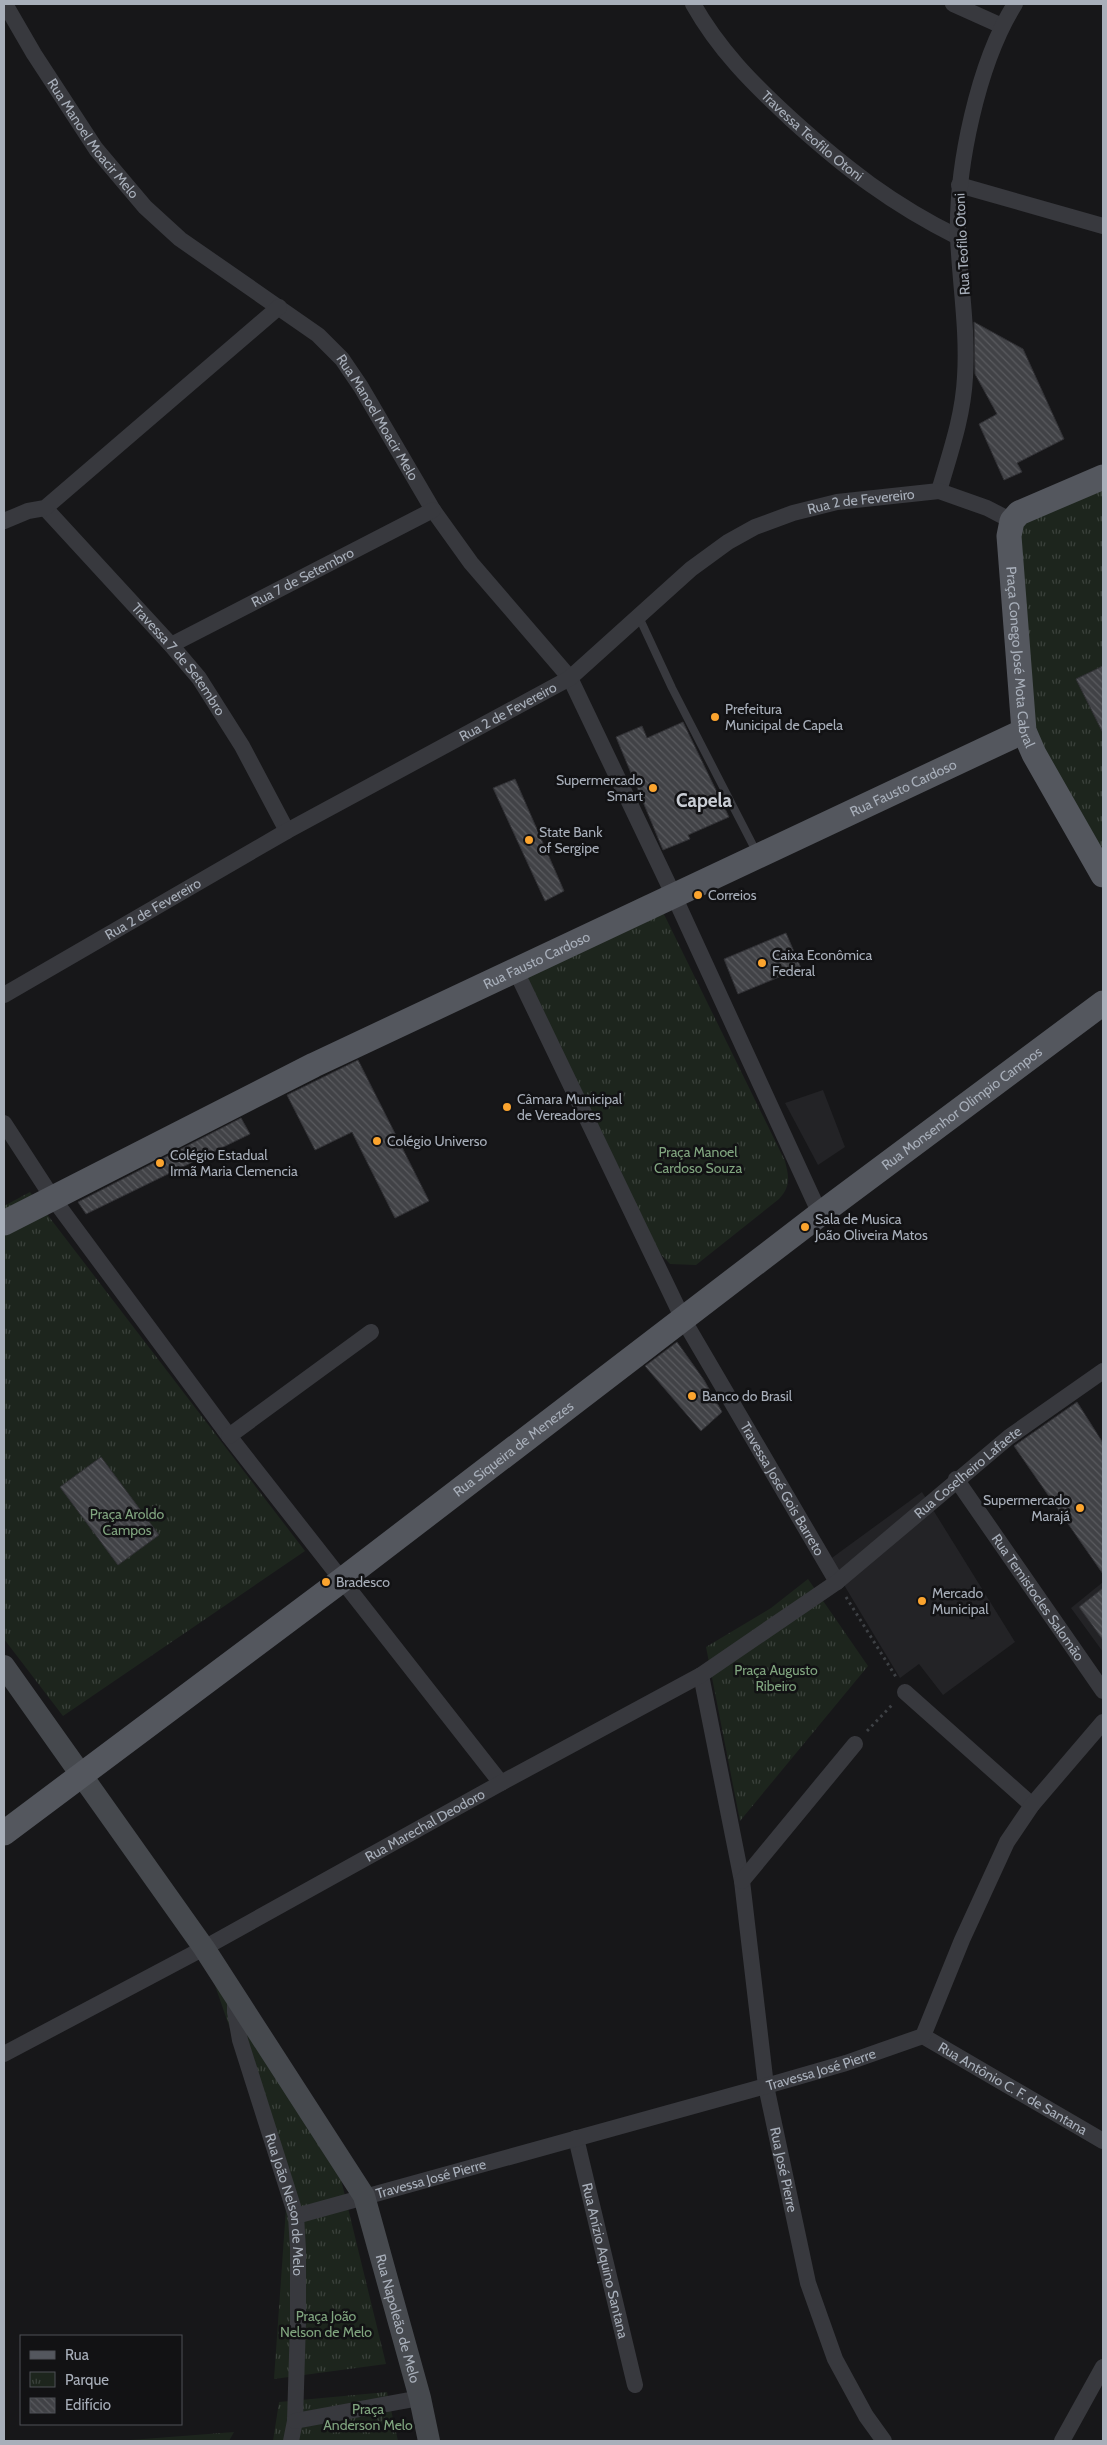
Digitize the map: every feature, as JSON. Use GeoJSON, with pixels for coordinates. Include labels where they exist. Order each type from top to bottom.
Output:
{"type":"FeatureCollection","features":[{"type":"Feature","properties":{"kind":"main road"},"geometry":{"type":"LineString","coordinates":[[1012,521],[1026,509],[1103,477]]}},
{"type":"Feature","properties":{"kind":"main road","name":"Praça Conego José Mota Cabral"},"geometry":{"type":"LineString","coordinates":[[1012,521],[1008,536],[1024,731],[1034,754],[1103,875]]}},
{"type":"Feature","properties":{"kind":"main road","name":"Rua Fausto Cardoso"},"geometry":{"type":"LineString","coordinates":[[52,1197],[314,1065],[1024,731]]}},
{"type":"Feature","properties":{"kind":"main road","name":"Rua Monsenhor Olimpio Campos"},"geometry":{"type":"LineString","coordinates":[[820,1214],[1103,1003]]}},
{"type":"Feature","properties":{"kind":"main road"},"geometry":{"type":"LineString","coordinates":[[4,1223],[52,1197]]}},
{"type":"Feature","properties":{"kind":"main road"},"geometry":{"type":"LineString","coordinates":[[683,1319],[820,1214]]}},
{"type":"Feature","properties":{"kind":"main road","name":"Rua Siqueira de Menezes"},"geometry":{"type":"LineString","coordinates":[[342,1580],[683,1319]]}},
{"type":"Feature","properties":{"kind":"main road"},"geometry":{"type":"LineString","coordinates":[[4,1833],[83,1776],[342,1580]]}},
{"type":"Feature","properties":{"kind":"street","name":"Rua Manoel Moacir Melo"},"geometry":{"type":"LineString","coordinates":[[5,4],[34,54],[96,149],[145,208],[180,239],[318,335],[342,359],[361,387],[433,510],[471,563],[570,678],[674,896]]}},
{"type":"Feature","properties":{"kind":"street","name":"Travessa Teofilo Otoni"},"geometry":{"type":"LineString","coordinates":[[693,4],[726,55],[759,90],[826,152],[874,189],[916,216],[958,237]]}},
{"type":"Feature","properties":{"kind":"street"},"geometry":{"type":"LineString","coordinates":[[953,4],[1002,26]]}},
{"type":"Feature","properties":{"kind":"street","name":"Rua Teofilo Otoni"},"geometry":{"type":"LineString","coordinates":[[939,491],[960,421],[965,378],[964,304],[958,237],[959,185],[980,89],[1002,26],[1015,4]]}},
{"type":"Feature","properties":{"kind":"street"},"geometry":{"type":"LineString","coordinates":[[959,185],[1103,226]]}},
{"type":"Feature","properties":{"kind":"street"},"geometry":{"type":"LineString","coordinates":[[4,521],[28,511],[46,508],[278,307]]}},
{"type":"Feature","properties":{"kind":"street","name":"Rua 2 de Fevereiro"},"geometry":{"type":"LineString","coordinates":[[4,995],[287,831],[570,678],[691,569],[728,542],[755,527],[793,513],[837,502],[939,491],[987,508],[1012,521]]}},
{"type":"Feature","properties":{"kind":"street","name":"Travessa 7 de Setembro"},"geometry":{"type":"LineString","coordinates":[[46,508],[199,678],[219,709],[287,831]]}},
{"type":"Feature","properties":{"kind":"street","name":"Rua 7 de Setembro"},"geometry":{"type":"LineString","coordinates":[[171,645],[433,510]]}},
{"type":"Feature","properties":{"kind":"street"},"geometry":{"type":"LineString","coordinates":[[674,896],[820,1214]]}},
{"type":"Feature","properties":{"kind":"street"},"geometry":{"type":"LineString","coordinates":[[515,969],[683,1319]]}},
{"type":"Feature","properties":{"kind":"street"},"geometry":{"type":"LineString","coordinates":[[4,1123],[52,1197],[228,1436],[501,1783]]}},
{"type":"Feature","properties":{"kind":"street","name":"Travessa José Gois Barreto"},"geometry":{"type":"LineString","coordinates":[[683,1319],[837,1582]]}},
{"type":"Feature","properties":{"kind":"street"},"geometry":{"type":"LineString","coordinates":[[228,1436],[371,1332]]}},
{"type":"Feature","properties":{"kind":"street","name":"Rua Coselheiro Lafaete"},"geometry":{"type":"LineString","coordinates":[[837,1582],[956,1479],[1009,1437],[1103,1371]]}},
{"type":"Feature","properties":{"kind":"street","name":"Rua Temistocles Salomão"},"geometry":{"type":"LineString","coordinates":[[956,1479],[1103,1691]]}},
{"type":"Feature","properties":{"kind":"street","name":"Rua Marechal Deodoro"},"geometry":{"type":"LineString","coordinates":[[4,2054],[204,1948],[501,1783],[701,1675],[837,1582]]}},
{"type":"Feature","properties":{"kind":"street"},"geometry":{"type":"LineString","coordinates":[[4,1666],[83,1776]]}},
{"type":"Feature","properties":{"kind":"street"},"geometry":{"type":"LineString","coordinates":[[701,1675],[742,1881]]}},
{"type":"Feature","properties":{"kind":"street"},"geometry":{"type":"LineString","coordinates":[[905,1692],[1032,1804]]}},
{"type":"Feature","properties":{"kind":"street"},"geometry":{"type":"LineString","coordinates":[[922,2036],[962,1940],[1007,1842],[1032,1804],[1103,1722]]}},
{"type":"Feature","properties":{"kind":"street"},"geometry":{"type":"LineString","coordinates":[[742,1881],[855,1744]]}},
{"type":"Feature","properties":{"kind":"street","name":"Rua João Nelson de Melo"},"geometry":{"type":"LineString","coordinates":[[83,1776],[204,1948],[364,2196]]}},
{"type":"Feature","properties":{"kind":"street","name":"Rua José Pierre"},"geometry":{"type":"LineString","coordinates":[[742,1881],[766,2086],[808,2283],[835,2359],[866,2416],[884,2441]]}},
{"type":"Feature","properties":{"kind":"street","name":"Rua João Nelson de Melo"},"geometry":{"type":"LineString","coordinates":[[235,1996],[235,2012],[240,2040],[296,2216],[298,2249],[295,2421],[291,2441]]}},
{"type":"Feature","properties":{"kind":"street","name":"Travessa José Pierre"},"geometry":{"type":"LineString","coordinates":[[296,2216],[846,2063],[922,2036]]}},
{"type":"Feature","properties":{"kind":"street","name":"Rua Antônio C. F. de Santana"},"geometry":{"type":"LineString","coordinates":[[922,2036],[1103,2141]]}},
{"type":"Feature","properties":{"kind":"street","name":"Rua Anízio Aquino Santana"},"geometry":{"type":"LineString","coordinates":[[576,2138],[635,2385]]}},
{"type":"Feature","properties":{"kind":"street","name":"Rua Napoleão de Melo"},"geometry":{"type":"LineString","coordinates":[[364,2196],[420,2398],[429,2441]]}},
{"type":"Feature","properties":{"kind":"street"},"geometry":{"type":"LineString","coordinates":[[1062,2441],[1103,2367]]}},
{"type":"Feature","properties":{"kind":"street"},"geometry":{"type":"LineString","coordinates":[[295,2421],[420,2398]]}},
{"type":"Feature","properties":{"kind":"lane"},"geometry":{"type":"LineString","coordinates":[[638,615],[672,688],[758,856]]}},
{"type":"Feature","properties":{"kind":"path"},"geometry":{"type":"LineString","coordinates":[[837,1582],[905,1692],[855,1744]]}},
{"type":"Feature","properties":{"kind":"shaded area"},"geometry":{"type":"Polygon","coordinates":[[[823,1090],[845,1147],[818,1165],[785,1103],[823,1090]]]}},
{"type":"Feature","properties":{"kind":"shaded area","name":"Mercado Municipal"},"geometry":{"type":"Polygon","coordinates":[[[922,1492],[1015,1642],[943,1695],[919,1664],[900,1678],[829,1560],[922,1492]]]}},
{"type":"Feature","properties":{"kind":"shaded area"},"geometry":{"type":"Polygon","coordinates":[[[1103,1582],[1103,1652],[1071,1608],[1103,1582]]]}},
{"type":"Feature","properties":{"kind":"green space"},"geometry":{"type":"Polygon","coordinates":[[[1103,478],[1103,858],[1022,733],[1017,519],[1103,478]]]}},
{"type":"Feature","properties":{"kind":"green space","name":"Praça Manoel Cardoso Souza"},"geometry":{"type":"Polygon","coordinates":[[[646,895],[657,900],[785,1161],[787,1172],[786,1190],[779,1199],[696,1265],[670,1264],[655,1248],[528,981],[529,953],[646,895]]]}},
{"type":"Feature","properties":{"kind":"green space","name":"Praça Aroldo Campos"},"geometry":{"type":"Polygon","coordinates":[[[30,1192],[305,1551],[63,1716],[4,1639],[4,1206],[30,1192]]]}},
{"type":"Feature","properties":{"kind":"green space","name":"Praça Augusto Ribeiro"},"geometry":{"type":"Polygon","coordinates":[[[808,1579],[868,1666],[740,1821],[706,1647],[771,1608],[808,1579]]]}},
{"type":"Feature","properties":{"kind":"green space","name":"Praça João Nelson de Melo"},"geometry":{"type":"Polygon","coordinates":[[[208,1965],[337,2163],[386,2364],[274,2379],[287,2194],[208,1965]]]}},
{"type":"Feature","properties":{"kind":"green space","name":"Praça Anderson Melo"},"geometry":{"type":"Polygon","coordinates":[[[387,2392],[398,2441],[273,2441],[279,2402],[387,2392]]]}},
{"type":"Feature","properties":{"kind":"green space"},"geometry":{"type":"Polygon","coordinates":[[[234,2432],[229,2441],[118,2441],[234,2432]]]}},
{"type":"Feature","properties":{"kind":"building"},"geometry":{"type":"Polygon","coordinates":[[[974,322],[1023,349],[1064,439],[1017,463],[1022,472],[1004,480],[979,424],[997,414],[975,374],[974,322]]]}},
{"type":"Feature","properties":{"kind":"building"},"geometry":{"type":"Polygon","coordinates":[[[1103,666],[1103,733],[1076,679],[1103,666]]]}},
{"type":"Feature","properties":{"kind":"building"},"geometry":{"type":"Polygon","coordinates":[[[683,722],[729,817],[688,835],[690,839],[663,850],[616,737],[642,726],[647,738],[683,722]]]}},
{"type":"Feature","properties":{"kind":"building","name":"State Bank of Sergipe"},"geometry":{"type":"Polygon","coordinates":[[[515,779],[564,891],[545,901],[493,788],[515,779]]]}},
{"type":"Feature","properties":{"kind":"building","name":"Caixa Econômica Federal"},"geometry":{"type":"Polygon","coordinates":[[[786,933],[801,968],[738,994],[724,959],[786,933]]]}},
{"type":"Feature","properties":{"kind":"building","name":"Colégio Universo"},"geometry":{"type":"Polygon","coordinates":[[[358,1060],[429,1201],[395,1218],[352,1132],[315,1150],[287,1095],[358,1060]]]}},
{"type":"Feature","properties":{"kind":"building"},"geometry":{"type":"Polygon","coordinates":[[[241,1118],[250,1134],[86,1214],[78,1202],[241,1118]]]}},
{"type":"Feature","properties":{"kind":"building","name":"Banco do Brasil"},"geometry":{"type":"Polygon","coordinates":[[[677,1342],[704,1380],[722,1412],[701,1431],[645,1366],[677,1342]]]}},
{"type":"Feature","properties":{"kind":"building","name":"Supermercado Marajá"},"geometry":{"type":"Polygon","coordinates":[[[1077,1402],[1103,1443],[1103,1574],[1014,1446],[1077,1402]]]}},
{"type":"Feature","properties":{"kind":"building"},"geometry":{"type":"Polygon","coordinates":[[[101,1457],[159,1535],[118,1565],[60,1487],[101,1457]]]}},
{"type":"Feature","properties":{"kind":"building"},"geometry":{"type":"Polygon","coordinates":[[[1103,1588],[1103,1640],[1079,1607],[1103,1588]]]}},
{"type":"Feature","properties":{"kind":"place","name":"Prefeitura Municipal de Capela"},"geometry":{"type":"Point","coordinates":[715,717]}},
{"type":"Feature","properties":{"kind":"place","name":"Supermercado Smart"},"geometry":{"type":"Point","coordinates":[653,788]}},
{"type":"Feature","properties":{"kind":"place","name":"State Bank of Sergipe"},"geometry":{"type":"Point","coordinates":[529,840]}},
{"type":"Feature","properties":{"kind":"place","name":"Correios"},"geometry":{"type":"Point","coordinates":[698,895]}},
{"type":"Feature","properties":{"kind":"place","name":"Caixa Econômica Federal"},"geometry":{"type":"Point","coordinates":[762,963]}},
{"type":"Feature","properties":{"kind":"place","name":"Câmara Municipal de Vereadores"},"geometry":{"type":"Point","coordinates":[507,1107]}},
{"type":"Feature","properties":{"kind":"place","name":"Colégio Universo"},"geometry":{"type":"Point","coordinates":[377,1141]}},
{"type":"Feature","properties":{"kind":"place","name":"Colégio Estadual Irmã Maria Clemencia"},"geometry":{"type":"Point","coordinates":[160,1163]}},
{"type":"Feature","properties":{"kind":"place","name":"Sala de Musica João Oliveira Matos"},"geometry":{"type":"Point","coordinates":[805,1227]}},
{"type":"Feature","properties":{"kind":"place","name":"Banco do Brasil"},"geometry":{"type":"Point","coordinates":[692,1396]}},
{"type":"Feature","properties":{"kind":"place","name":"Supermercado Marajá"},"geometry":{"type":"Point","coordinates":[1080,1508]}},
{"type":"Feature","properties":{"kind":"place","name":"Bradesco"},"geometry":{"type":"Point","coordinates":[326,1582]}},
{"type":"Feature","properties":{"kind":"place","name":"Mercado Municipal"},"geometry":{"type":"Point","coordinates":[922,1601]}},
{"type":"Feature","properties":{"kind":"district","name":"Capela"},"geometry":{"type":"Point","coordinates":[704,800]}}]}
